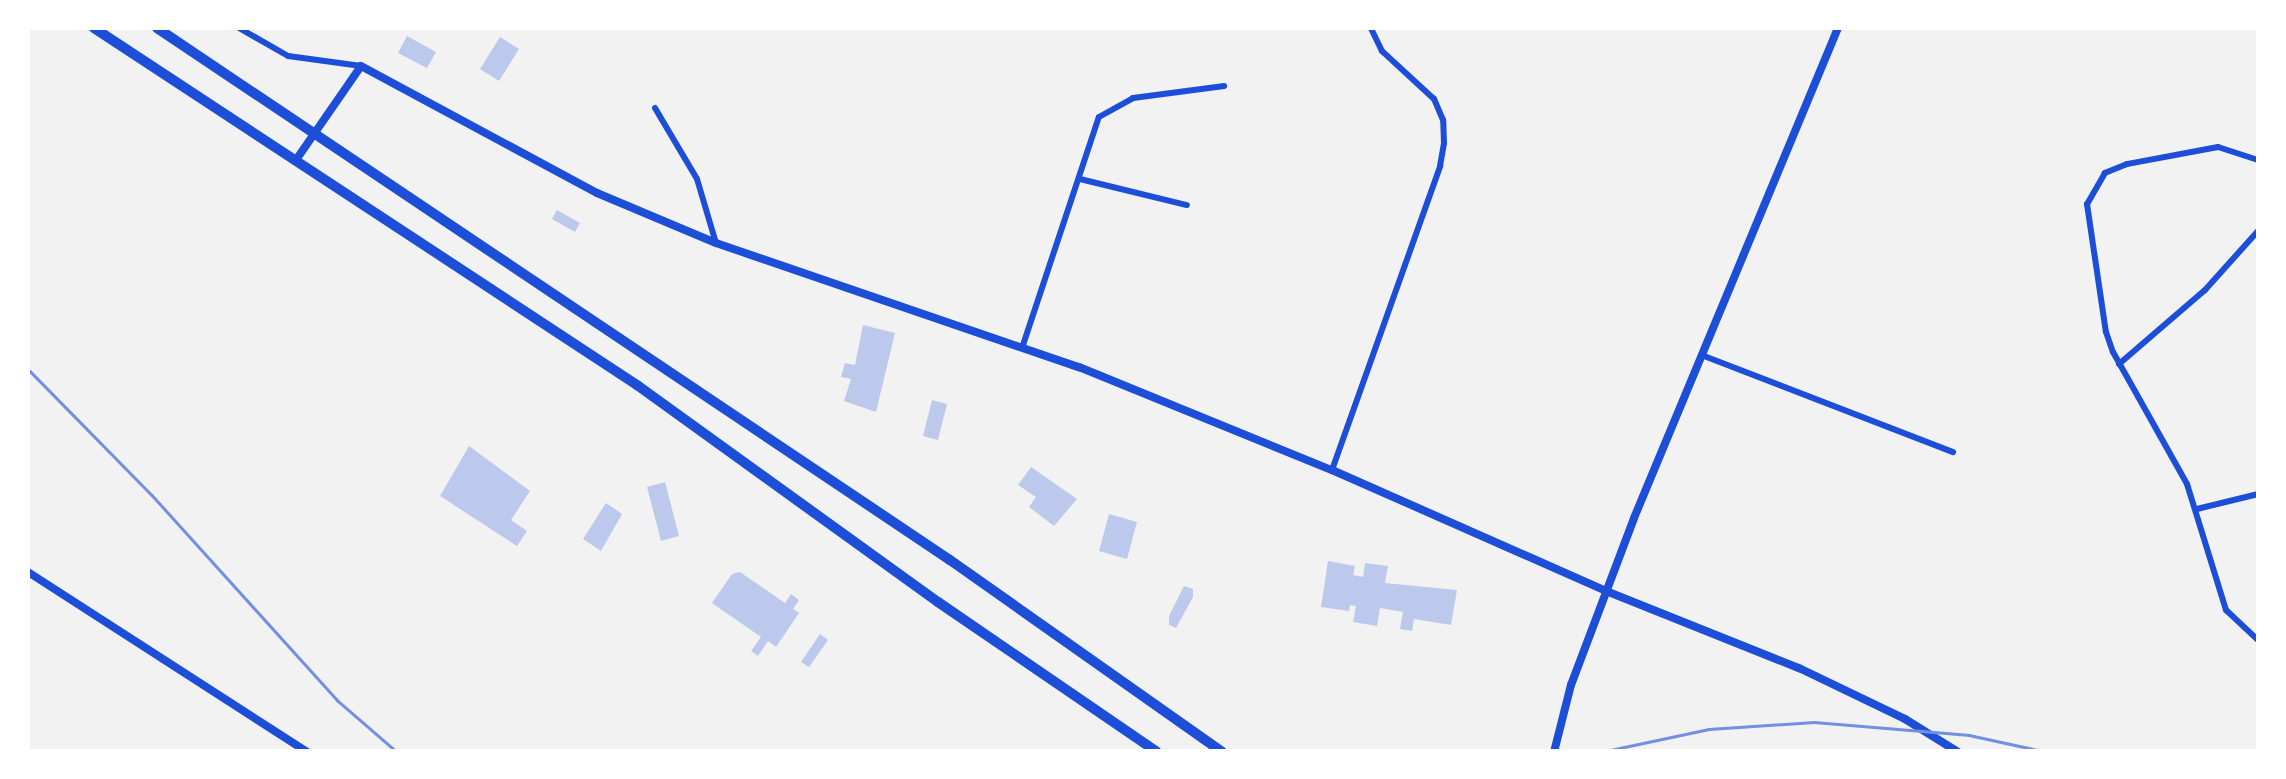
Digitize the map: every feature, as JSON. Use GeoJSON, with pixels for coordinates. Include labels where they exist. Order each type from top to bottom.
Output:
{"type":"FeatureCollection","features":[{"type":"Feature","properties":{"kind":"highway"},"geometry":{"type":"LineString","coordinates":[[94,28],[637,385],[922,591],[1157,752]]}},
{"type":"Feature","properties":{"kind":"highway"},"geometry":{"type":"LineString","coordinates":[[157,28],[316,130],[964,570],[1222,752]]}},
{"type":"Feature","properties":{"kind":"street"},"geometry":{"type":"LineString","coordinates":[[239,28],[288,56],[361,66],[597,192],[716,243],[1078,367],[1332,470],[1606,592],[1799,668],[1904,719],[1958,752]]}},
{"type":"Feature","properties":{"kind":"street"},"geometry":{"type":"LineString","coordinates":[[1332,470],[1440,166],[1444,143],[1444,120],[1434,99],[1382,51],[1370,28]]}},
{"type":"Feature","properties":{"kind":"street"},"geometry":{"type":"LineString","coordinates":[[1554,752],[1571,685],[1606,592],[1838,28]]}},
{"type":"Feature","properties":{"kind":"street"},"geometry":{"type":"LineString","coordinates":[[296,160],[361,66]]}},
{"type":"Feature","properties":{"kind":"street"},"geometry":{"type":"LineString","coordinates":[[1022,349],[1099,117],[1110,108],[1168,90],[1224,86]]}},
{"type":"Feature","properties":{"kind":"street"},"geometry":{"type":"LineString","coordinates":[[655,108],[697,179],[716,243]]}},
{"type":"Feature","properties":{"kind":"street"},"geometry":{"type":"LineString","coordinates":[[2258,160],[2230,150],[2195,149],[2127,164],[2105,173],[2088,204],[2106,332],[2119,364],[2179,468],[2197,509],[2226,610],[2258,640]]}},
{"type":"Feature","properties":{"kind":"street"},"geometry":{"type":"LineString","coordinates":[[1080,179],[1187,205]]}},
{"type":"Feature","properties":{"kind":"street"},"geometry":{"type":"LineString","coordinates":[[2119,364],[2205,290],[2258,230]]}},
{"type":"Feature","properties":{"kind":"street"},"geometry":{"type":"LineString","coordinates":[[1704,356],[1953,452]]}},
{"type":"Feature","properties":{"kind":"street"},"geometry":{"type":"LineString","coordinates":[[2197,509],[2258,494]]}},
{"type":"Feature","properties":{"kind":"street"},"geometry":{"type":"LineString","coordinates":[[28,572],[308,752]]}},
{"type":"Feature","properties":{"kind":"building"},"geometry":{"type":"Polygon","coordinates":[[[407,36],[436,52],[427,68],[398,53],[407,36]]]}},
{"type":"Feature","properties":{"kind":"building"},"geometry":{"type":"Polygon","coordinates":[[[500,37],[519,49],[499,81],[480,69],[500,37]]]}},
{"type":"Feature","properties":{"kind":"building"},"geometry":{"type":"Polygon","coordinates":[[[557,210],[580,223],[575,232],[552,219],[557,210]]]}},
{"type":"Feature","properties":{"kind":"building"},"geometry":{"type":"Polygon","coordinates":[[[863,325],[895,333],[876,412],[844,401],[851,379],[841,377],[845,363],[855,365],[863,325]]]}},
{"type":"Feature","properties":{"kind":"building"},"geometry":{"type":"Polygon","coordinates":[[[932,400],[947,404],[938,440],[923,436],[932,400]]]}},
{"type":"Feature","properties":{"kind":"building"},"geometry":{"type":"Polygon","coordinates":[[[469,446],[530,491],[511,520],[527,531],[517,546],[440,496],[469,446]]]}},
{"type":"Feature","properties":{"kind":"building"},"geometry":{"type":"Polygon","coordinates":[[[1031,467],[1077,499],[1054,526],[1029,507],[1036,497],[1018,485],[1031,467]]]}},
{"type":"Feature","properties":{"kind":"building"},"geometry":{"type":"Polygon","coordinates":[[[665,482],[679,536],[661,541],[647,487],[665,482]]]}},
{"type":"Feature","properties":{"kind":"building"},"geometry":{"type":"Polygon","coordinates":[[[606,503],[622,514],[601,551],[583,539],[606,503]]]}},
{"type":"Feature","properties":{"kind":"building"},"geometry":{"type":"Polygon","coordinates":[[[1109,514],[1137,522],[1127,559],[1099,551],[1109,514]]]}},
{"type":"Feature","properties":{"kind":"building"},"geometry":{"type":"Polygon","coordinates":[[[1328,561],[1355,566],[1353,575],[1363,577],[1365,563],[1388,566],[1385,583],[1457,590],[1451,625],[1414,619],[1412,631],[1400,629],[1403,612],[1380,608],[1377,626],[1353,622],[1356,606],[1350,605],[1349,611],[1321,607],[1328,561]]]}},
{"type":"Feature","properties":{"kind":"building"},"geometry":{"type":"Polygon","coordinates":[[[740,572],[785,603],[791,594],[799,600],[793,609],[799,613],[776,647],[768,641],[758,656],[751,651],[761,637],[712,603],[732,574],[740,572]]]}},
{"type":"Feature","properties":{"kind":"building"},"geometry":{"type":"Polygon","coordinates":[[[1184,586],[1193,589],[1193,597],[1176,628],[1169,625],[1169,616],[1184,586]]]}},
{"type":"Feature","properties":{"kind":"building"},"geometry":{"type":"Polygon","coordinates":[[[820,634],[828,640],[809,667],[801,662],[820,634]]]}},
{"type":"Feature","properties":{"kind":"railway"},"geometry":{"type":"LineString","coordinates":[[28,369],[152,495],[337,700],[397,752]]}},
{"type":"Feature","properties":{"kind":"railway"},"geometry":{"type":"LineString","coordinates":[[1601,752],[1709,729],[1814,722],[1969,735],[2047,752]]}}]}
